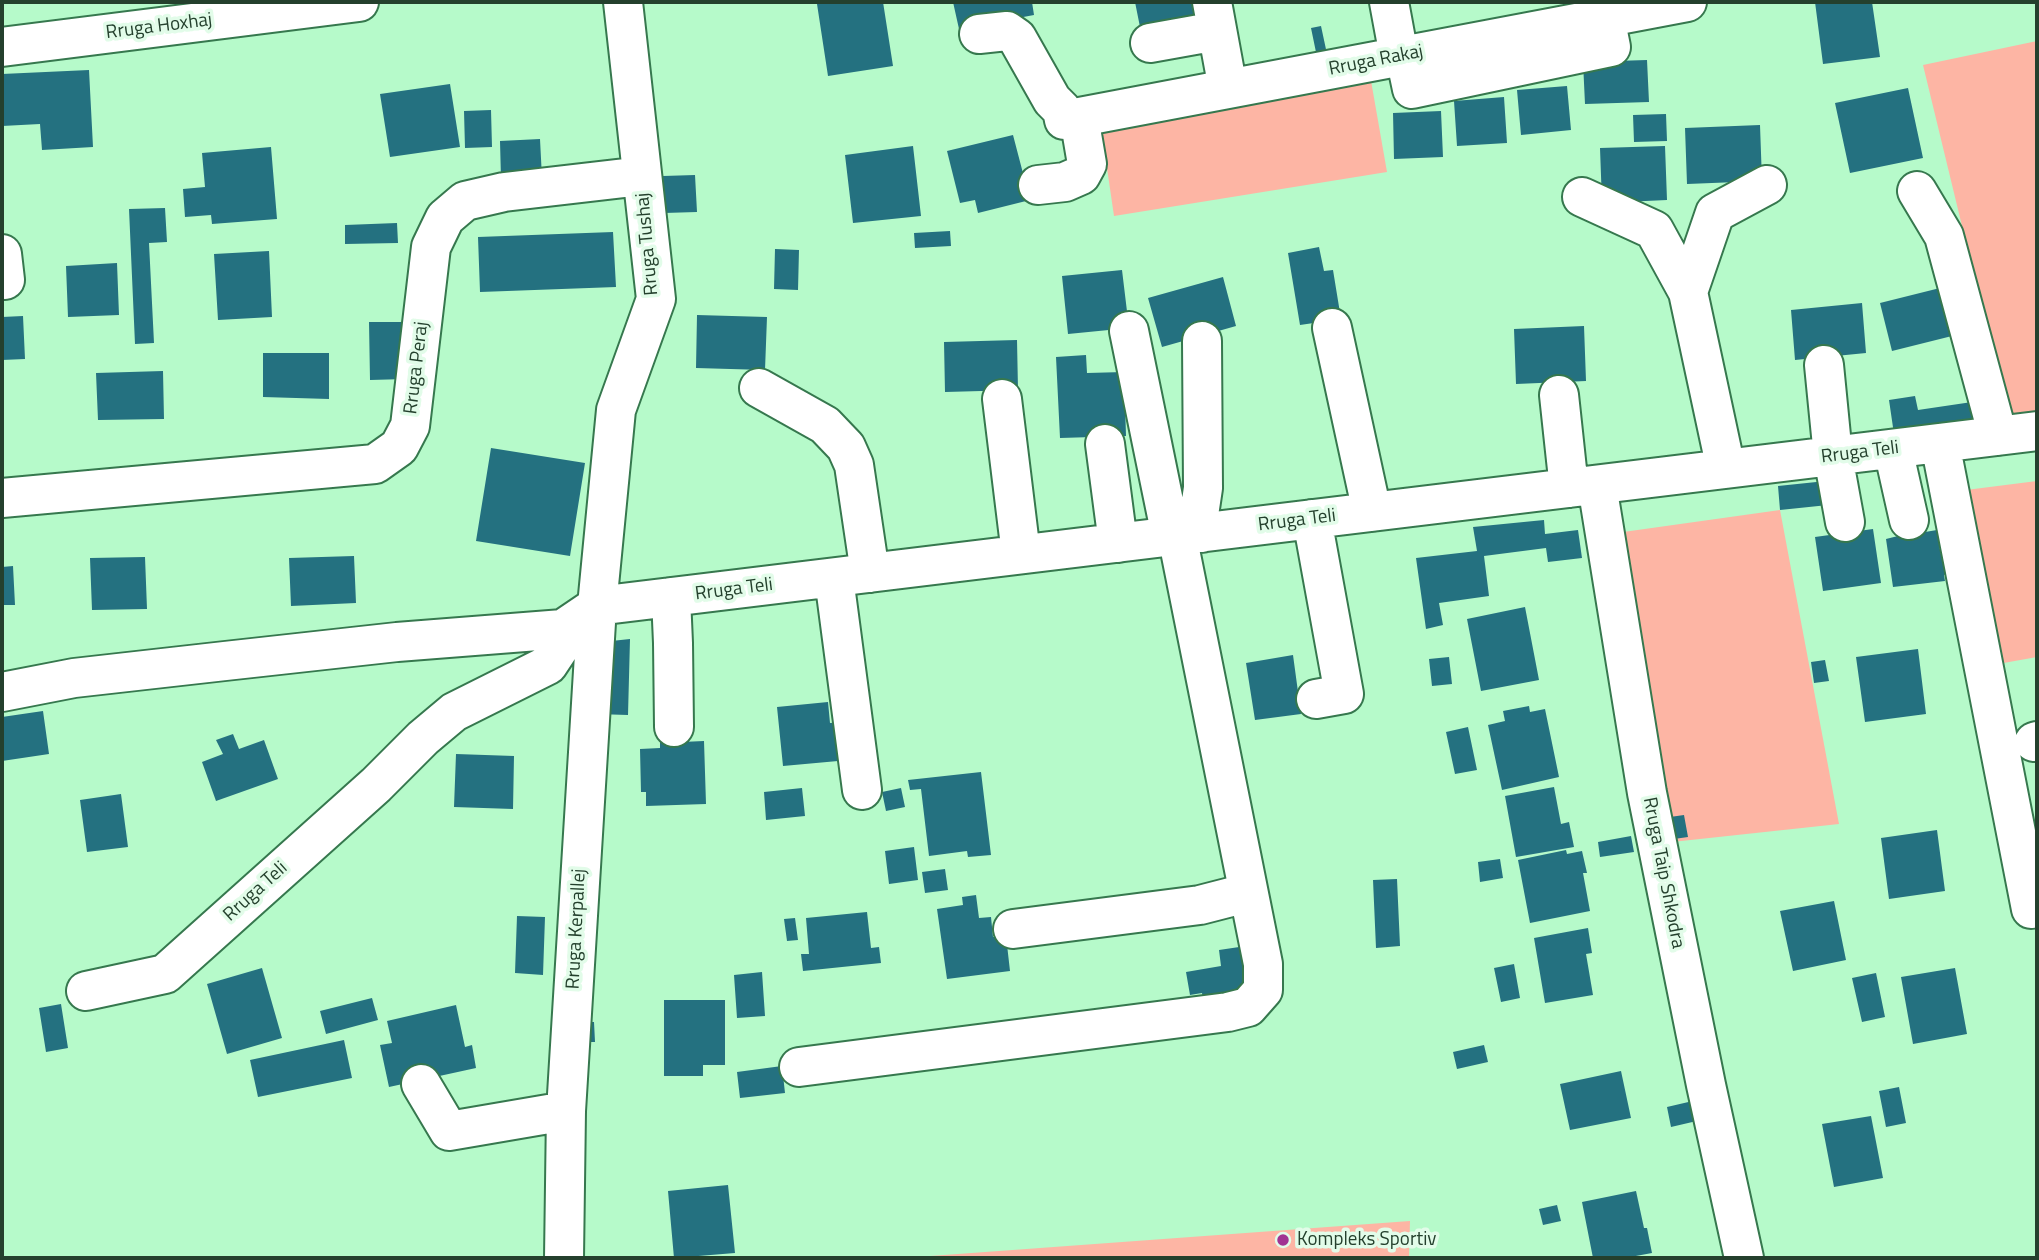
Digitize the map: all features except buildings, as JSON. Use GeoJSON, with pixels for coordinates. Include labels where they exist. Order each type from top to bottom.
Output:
{"type":"FeatureCollection","features":[{"type":"Feature","properties":{"kind":"street","name":"Rruga Hoxhaj"},"geometry":{"type":"LineString","coordinates":[[2,47],[359,2]]}},
{"type":"Feature","properties":{"kind":"street","name":"Rruga Tushaj"},"geometry":{"type":"LineString","coordinates":[[597,606],[616,410],[656,299],[623,2]]}},
{"type":"Feature","properties":{"kind":"street"},"geometry":{"type":"LineString","coordinates":[[1389,2],[1407,74]]}},
{"type":"Feature","properties":{"kind":"street","name":"Rruga Rakaj"},"geometry":{"type":"LineString","coordinates":[[1072,118],[1228,89],[1480,67],[1537,41],[1605,17],[1687,2]]}},
{"type":"Feature","properties":{"kind":"street"},"geometry":{"type":"LineString","coordinates":[[1183,97],[1161,41],[1214,16],[1228,89]]}},
{"type":"Feature","properties":{"kind":"street"},"geometry":{"type":"LineString","coordinates":[[979,34],[1007,31],[1017,38],[1052,100],[1072,118],[1087,164],[1081,175],[1065,182],[1038,185]]}},
{"type":"Feature","properties":{"kind":"street","name":"Rruga Peraj"},"geometry":{"type":"LineString","coordinates":[[2,498],[375,464],[399,447],[410,426],[431,247],[445,218],[465,201],[504,192],[642,176]]}},
{"type":"Feature","properties":{"kind":"street"},"geometry":{"type":"LineString","coordinates":[[1688,292],[1714,202],[1767,184]]}},
{"type":"Feature","properties":{"kind":"street"},"geometry":{"type":"LineString","coordinates":[[1917,191],[1944,236],[1998,436]]}},
{"type":"Feature","properties":{"kind":"street"},"geometry":{"type":"LineString","coordinates":[[1581,197],[1648,218],[1688,292],[1726,469]]}},
{"type":"Feature","properties":{"kind":"street"},"geometry":{"type":"LineString","coordinates":[[1332,328],[1372,512]]}},
{"type":"Feature","properties":{"kind":"street"},"geometry":{"type":"LineString","coordinates":[[799,1068],[1228,1012],[1248,1007],[1263,990],[1263,964],[1183,535],[1129,331]]}},
{"type":"Feature","properties":{"kind":"street"},"geometry":{"type":"LineString","coordinates":[[1183,535],[1199,515],[1203,488],[1202,341]]}},
{"type":"Feature","properties":{"kind":"street"},"geometry":{"type":"LineString","coordinates":[[1824,365],[1833,456],[1845,522]]}},
{"type":"Feature","properties":{"kind":"street"},"geometry":{"type":"LineString","coordinates":[[759,388],[790,408],[825,425],[846,447],[854,465],[852,575],[862,790]]}},
{"type":"Feature","properties":{"kind":"street","name":"Rruga Taip Shkodra"},"geometry":{"type":"LineString","coordinates":[[1559,395],[1583,486],[1744,1258]]}},
{"type":"Feature","properties":{"kind":"street"},"geometry":{"type":"LineString","coordinates":[[1002,398],[1021,554]]}},
{"type":"Feature","properties":{"kind":"street","name":"Rruga Teli"},"geometry":{"type":"LineString","coordinates":[[2,692],[75,678],[238,659],[397,642],[563,629],[597,606],[2037,431]]}},
{"type":"Feature","properties":{"kind":"street"},"geometry":{"type":"LineString","coordinates":[[1940,443],[2031,909]]}},
{"type":"Feature","properties":{"kind":"street"},"geometry":{"type":"LineString","coordinates":[[1105,444],[1118,543]]}},
{"type":"Feature","properties":{"kind":"street"},"geometry":{"type":"LineString","coordinates":[[1893,449],[1909,520]]}},
{"type":"Feature","properties":{"kind":"street"},"geometry":{"type":"LineString","coordinates":[[1312,519],[1344,694],[1316,699]]}},
{"type":"Feature","properties":{"kind":"street"},"geometry":{"type":"LineString","coordinates":[[670,597],[674,727]]}},
{"type":"Feature","properties":{"kind":"street","name":"Rruga Kerpallej"},"geometry":{"type":"LineString","coordinates":[[555,1256],[597,606]]}},
{"type":"Feature","properties":{"kind":"street","name":"Rruga Teli"},"geometry":{"type":"LineString","coordinates":[[86,991],[166,974],[454,712],[548,665],[558,650],[563,629]]}},
{"type":"Feature","properties":{"kind":"street"},"geometry":{"type":"LineString","coordinates":[[1013,929],[1200,905],[1248,890]]}},
{"type":"Feature","properties":{"kind":"street"},"geometry":{"type":"LineString","coordinates":[[421,1084],[449,1130],[566,1111]]}},
{"type":"Feature","properties":{"kind":"shaded area"},"geometry":{"type":"Polygon","coordinates":[[[2037,41],[2037,420],[2010,424],[1923,65],[2037,41]]]}},
{"type":"Feature","properties":{"kind":"shaded area"},"geometry":{"type":"Polygon","coordinates":[[[1370,75],[1387,172],[1114,216],[1101,127],[1370,75]]]}},
{"type":"Feature","properties":{"kind":"shaded area"},"geometry":{"type":"Polygon","coordinates":[[[2037,481],[2037,657],[1998,664],[1966,490],[2037,481]]]}},
{"type":"Feature","properties":{"kind":"shaded area"},"geometry":{"type":"Polygon","coordinates":[[[1780,510],[1839,824],[1672,842],[1609,534],[1780,510]]]}},
{"type":"Feature","properties":{"kind":"shaded area","name":"Kompleks Sportiv"},"geometry":{"type":"Polygon","coordinates":[[[1410,1221],[1409,1258],[903,1258],[1410,1221]]]}},
{"type":"Feature","properties":{"kind":"place","name":"Kompleks Sportiv"},"geometry":{"type":"Point","coordinates":[1283,1240]}}]}
